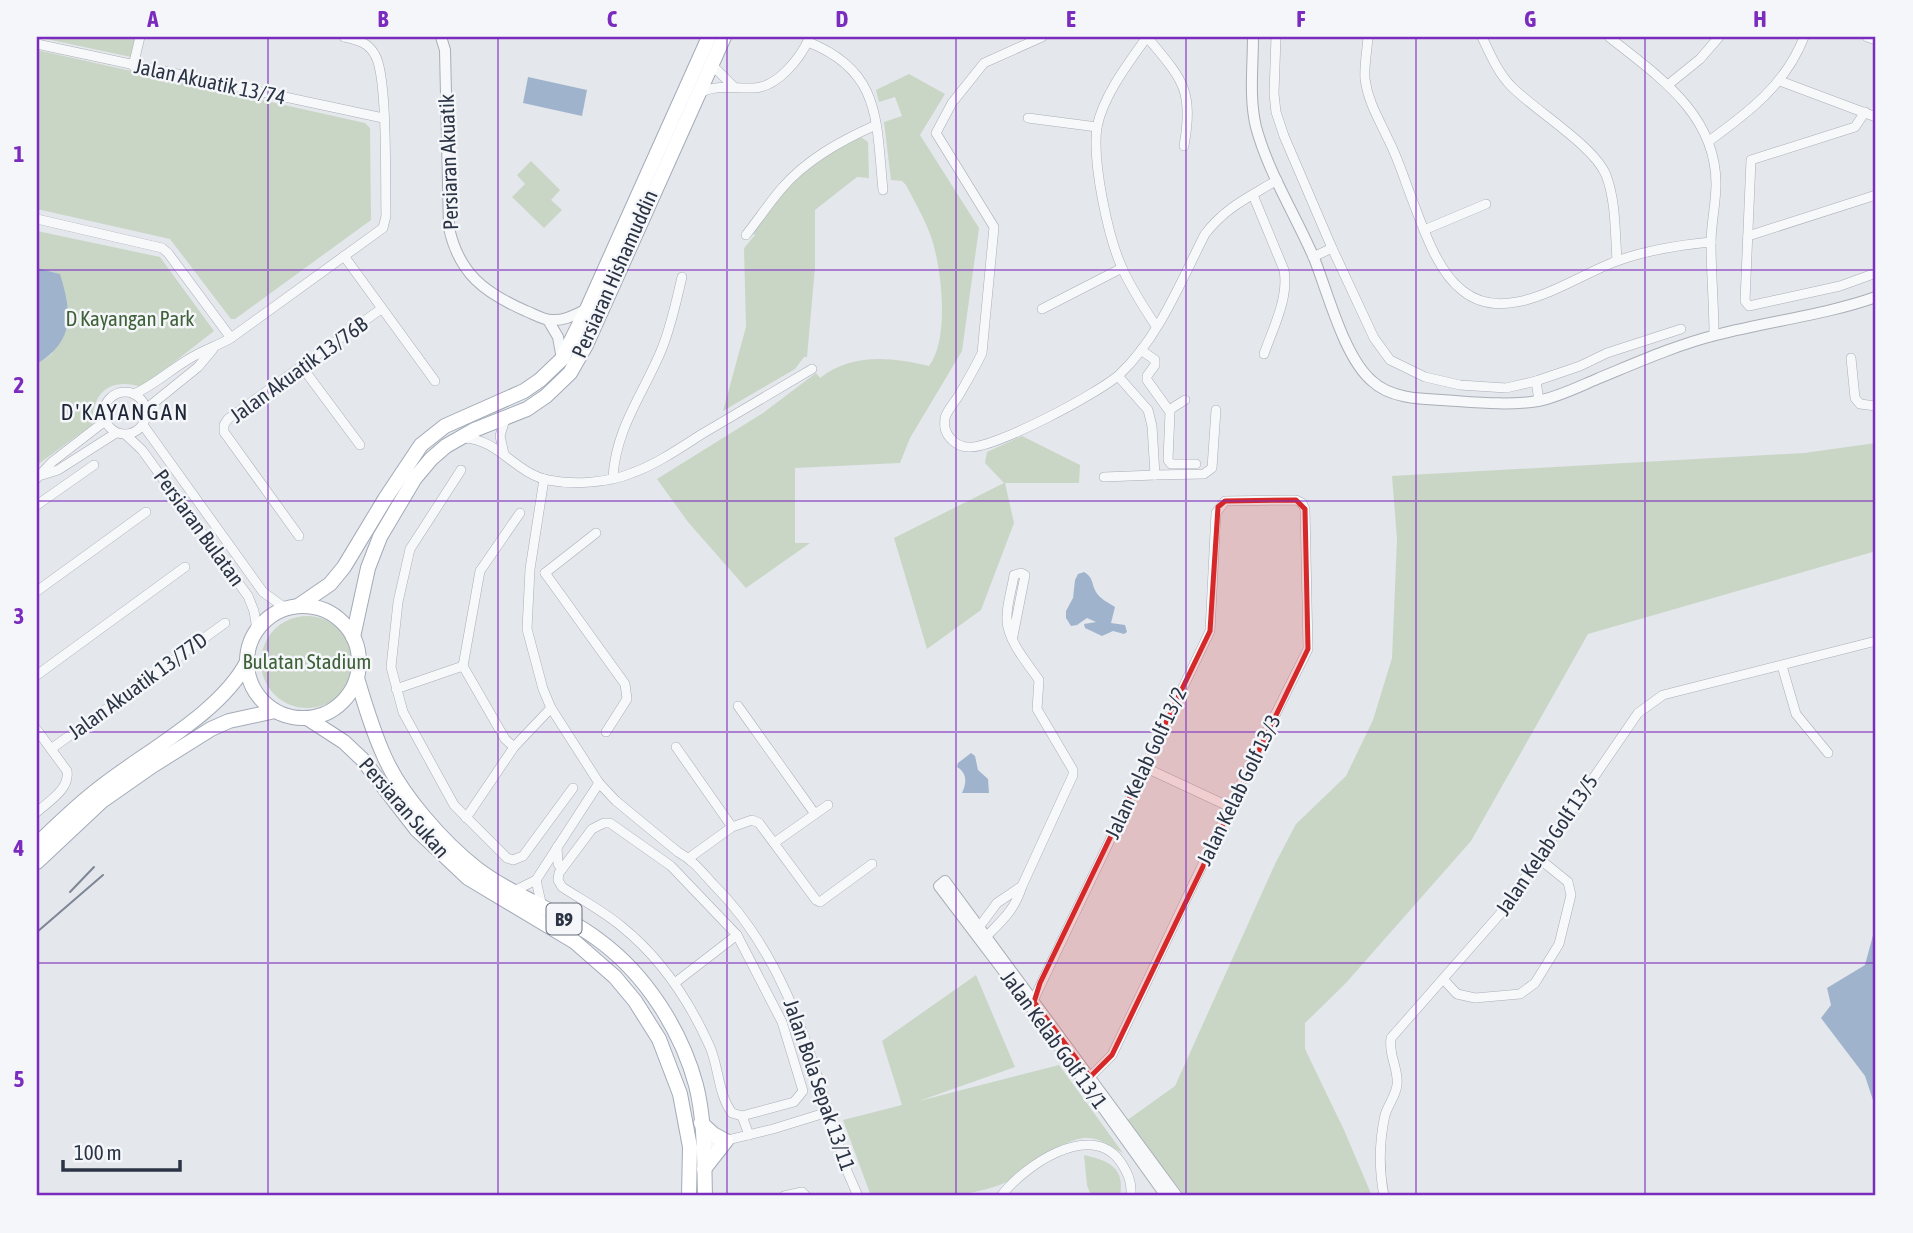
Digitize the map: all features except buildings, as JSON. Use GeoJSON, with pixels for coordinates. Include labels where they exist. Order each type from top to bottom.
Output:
{"type":"FeatureCollection","features":[{"type":"Feature","properties":{"kind":"main road","name":"Persiaran Hishamuddin"},"geometry":{"type":"LineString","coordinates":[[291,607],[330,584],[344,567],[421,445],[445,426],[524,391],[562,359],[709,37]]}},
{"type":"Feature","properties":{"kind":"main road","name":"Persiaran Hishamuddin"},"geometry":{"type":"LineString","coordinates":[[354,637],[368,568],[385,528],[415,478],[431,458],[460,438],[527,409],[546,396],[570,373],[586,345],[724,37]]}},
{"type":"Feature","properties":{"kind":"main road"},"geometry":{"type":"LineString","coordinates":[[37,844],[95,791],[208,709],[240,676],[257,630],[271,616],[291,607],[315,607],[331,613],[344,623],[354,637]]}},
{"type":"Feature","properties":{"kind":"main road","name":"B9"},"geometry":{"type":"LineString","coordinates":[[354,637],[359,664],[357,678]]}},
{"type":"Feature","properties":{"kind":"main road"},"geometry":{"type":"LineString","coordinates":[[247,662],[250,681],[260,698],[275,711]]}},
{"type":"Feature","properties":{"kind":"main road"},"geometry":{"type":"LineString","coordinates":[[307,718],[324,714],[338,706],[350,693],[357,678]]}},
{"type":"Feature","properties":{"kind":"main road","name":"Persiaran Sukan"},"geometry":{"type":"LineString","coordinates":[[357,678],[369,719],[386,760],[429,823],[476,868],[600,941],[630,968],[674,1028],[696,1086],[701,1123],[703,1146],[689,1196]]}},
{"type":"Feature","properties":{"kind":"main road","name":"B9"},"geometry":{"type":"LineString","coordinates":[[37,862],[102,801],[211,729],[275,711],[307,718]]}},
{"type":"Feature","properties":{"kind":"main road","name":"Persiaran Sukan"},"geometry":{"type":"LineString","coordinates":[[307,718],[344,742],[362,759],[417,830],[468,878],[575,942],[615,977],[641,1009],[659,1039],[680,1094],[705,1196]]}},
{"type":"Feature","properties":{"kind":"main road"},"geometry":{"type":"LineString","coordinates":[[697,1167],[726,1141],[701,1123]]}},
{"type":"Feature","properties":{"kind":"main road"},"geometry":{"type":"LineString","coordinates":[[688,1132],[703,1146]]}},
{"type":"Feature","properties":{"kind":"street"},"geometry":{"type":"LineString","coordinates":[[133,66],[140,37]]}},
{"type":"Feature","properties":{"kind":"street"},"geometry":{"type":"LineString","coordinates":[[134,394],[148,388],[197,354],[231,338],[383,228],[382,69],[376,55],[361,41],[344,37]]}},
{"type":"Feature","properties":{"kind":"street","name":"Persiaran Akuatik"},"geometry":{"type":"LineString","coordinates":[[441,37],[445,50],[449,228],[455,251],[476,281],[492,293],[548,320]]}},
{"type":"Feature","properties":{"kind":"street"},"geometry":{"type":"LineString","coordinates":[[1042,37],[984,62],[952,103],[936,133],[995,227],[982,353],[945,417],[944,427],[948,436],[957,444],[977,447],[994,441],[1085,399],[1118,376],[1141,350],[1156,326],[1205,234],[1227,209],[1277,180]]}},
{"type":"Feature","properties":{"kind":"street"},"geometry":{"type":"LineString","coordinates":[[1156,326],[1122,268],[1102,200],[1097,127],[1113,89],[1147,37],[1178,75],[1186,92],[1189,117],[1184,146]]}},
{"type":"Feature","properties":{"kind":"street"},"geometry":{"type":"LineString","coordinates":[[1253,37],[1253,102],[1256,125],[1277,180],[1313,257],[1354,358],[1374,383],[1389,392],[1415,398],[1520,403],[1539,401],[1714,335],[1794,318],[1876,296]]}},
{"type":"Feature","properties":{"kind":"street"},"geometry":{"type":"LineString","coordinates":[[1276,37],[1276,112],[1332,248],[1374,338],[1390,360],[1425,377],[1460,385],[1506,388],[1536,381],[1580,366],[1607,352],[1681,330]]}},
{"type":"Feature","properties":{"kind":"street"},"geometry":{"type":"LineString","coordinates":[[1368,37],[1365,77],[1370,103],[1390,141],[1424,230],[1445,271],[1465,293],[1484,302],[1499,305],[1520,302],[1618,260],[1672,246],[1711,242]]}},
{"type":"Feature","properties":{"kind":"street"},"geometry":{"type":"LineString","coordinates":[[1482,37],[1499,71],[1510,85],[1584,148],[1605,173],[1611,192],[1618,260]]}},
{"type":"Feature","properties":{"kind":"street"},"geometry":{"type":"LineString","coordinates":[[1609,37],[1669,84],[1689,107],[1709,141],[1716,184],[1711,242],[1714,335]]}},
{"type":"Feature","properties":{"kind":"street"},"geometry":{"type":"LineString","coordinates":[[1669,84],[1700,58],[1719,37]]}},
{"type":"Feature","properties":{"kind":"street"},"geometry":{"type":"LineString","coordinates":[[1709,141],[1753,107],[1780,81],[1804,37]]}},
{"type":"Feature","properties":{"kind":"street"},"geometry":{"type":"LineString","coordinates":[[1867,37],[1876,40]]}},
{"type":"Feature","properties":{"kind":"street"},"geometry":{"type":"LineString","coordinates":[[701,92],[710,88],[756,88],[765,85],[781,76],[809,39],[842,59],[860,77],[871,98],[883,190]]}},
{"type":"Feature","properties":{"kind":"street","name":"Jalan Akuatik 13/74"},"geometry":{"type":"LineString","coordinates":[[37,44],[383,118]]}},
{"type":"Feature","properties":{"kind":"street"},"geometry":{"type":"LineString","coordinates":[[712,65],[733,86]]}},
{"type":"Feature","properties":{"kind":"street"},"geometry":{"type":"LineString","coordinates":[[1780,81],[1876,117]]}},
{"type":"Feature","properties":{"kind":"street"},"geometry":{"type":"LineString","coordinates":[[1864,112],[1855,127],[1751,160],[1745,301],[1749,306],[1840,286],[1876,273]]}},
{"type":"Feature","properties":{"kind":"street"},"geometry":{"type":"LineString","coordinates":[[1028,118],[1097,127]]}},
{"type":"Feature","properties":{"kind":"street"},"geometry":{"type":"LineString","coordinates":[[746,235],[783,187],[808,163],[852,136],[876,125]]}},
{"type":"Feature","properties":{"kind":"street"},"geometry":{"type":"LineString","coordinates":[[1253,195],[1286,281],[1285,293],[1264,354]]}},
{"type":"Feature","properties":{"kind":"street"},"geometry":{"type":"LineString","coordinates":[[1748,236],[1876,195]]}},
{"type":"Feature","properties":{"kind":"street"},"geometry":{"type":"LineString","coordinates":[[1424,230],[1486,204]]}},
{"type":"Feature","properties":{"kind":"street"},"geometry":{"type":"LineString","coordinates":[[37,219],[162,248],[231,338]]}},
{"type":"Feature","properties":{"kind":"street"},"geometry":{"type":"LineString","coordinates":[[1313,257],[1332,248]]}},
{"type":"Feature","properties":{"kind":"street"},"geometry":{"type":"LineString","coordinates":[[344,256],[435,381]]}},
{"type":"Feature","properties":{"kind":"street"},"geometry":{"type":"LineString","coordinates":[[1041,309],[1122,268]]}},
{"type":"Feature","properties":{"kind":"street"},"geometry":{"type":"LineString","coordinates":[[613,477],[620,435],[652,373],[670,330],[682,277]]}},
{"type":"Feature","properties":{"kind":"street","name":"Jalan Akuatik 13/76B"},"geometry":{"type":"LineString","coordinates":[[299,536],[224,432],[224,425],[228,419],[381,309]]}},
{"type":"Feature","properties":{"kind":"street"},"geometry":{"type":"LineString","coordinates":[[562,359],[558,337],[548,320],[567,318],[587,309]]}},
{"type":"Feature","properties":{"kind":"street"},"geometry":{"type":"LineString","coordinates":[[146,409],[198,367],[214,348]]}},
{"type":"Feature","properties":{"kind":"street"},"geometry":{"type":"LineString","coordinates":[[1141,350],[1155,360],[1147,380],[1169,410],[1168,460],[1171,464],[1196,464]]}},
{"type":"Feature","properties":{"kind":"street"},"geometry":{"type":"LineString","coordinates":[[1851,358],[1855,398],[1860,404],[1876,406]]}},
{"type":"Feature","properties":{"kind":"street"},"geometry":{"type":"LineString","coordinates":[[302,366],[360,446]]}},
{"type":"Feature","properties":{"kind":"street"},"geometry":{"type":"LineString","coordinates":[[460,438],[484,441],[515,465],[544,479],[567,483],[588,482],[630,474],[660,460],[813,369]]}},
{"type":"Feature","properties":{"kind":"street"},"geometry":{"type":"LineString","coordinates":[[1118,376],[1148,410],[1153,426],[1156,475]]}},
{"type":"Feature","properties":{"kind":"street"},"geometry":{"type":"LineString","coordinates":[[1536,381],[1539,401]]}},
{"type":"Feature","properties":{"kind":"street"},"geometry":{"type":"LineString","coordinates":[[120,392],[134,394],[140,398],[146,409],[143,425],[126,435],[116,433],[104,421],[104,407],[108,400],[120,392]]}},
{"type":"Feature","properties":{"kind":"street"},"geometry":{"type":"LineString","coordinates":[[1169,410],[1185,400]]}},
{"type":"Feature","properties":{"kind":"street"},"geometry":{"type":"LineString","coordinates":[[1104,477],[1203,474],[1212,468],[1216,410]]}},
{"type":"Feature","properties":{"kind":"street"},"geometry":{"type":"LineString","coordinates":[[504,454],[500,436],[505,419]]}},
{"type":"Feature","properties":{"kind":"street"},"geometry":{"type":"LineString","coordinates":[[39,476],[52,462],[104,421]]}},
{"type":"Feature","properties":{"kind":"street","name":"Persiaran Bulatan"},"geometry":{"type":"LineString","coordinates":[[143,425],[263,592],[291,607]]}},
{"type":"Feature","properties":{"kind":"street"},"geometry":{"type":"LineString","coordinates":[[39,476],[58,470],[116,433]]}},
{"type":"Feature","properties":{"kind":"street","name":"Persiaran Bulatan"},"geometry":{"type":"LineString","coordinates":[[126,435],[142,450],[248,596],[257,630]]}},
{"type":"Feature","properties":{"kind":"street"},"geometry":{"type":"LineString","coordinates":[[37,505],[94,465]]}},
{"type":"Feature","properties":{"kind":"street"},"geometry":{"type":"LineString","coordinates":[[461,470],[410,549],[398,602],[391,667],[403,712],[454,805],[508,858],[519,859],[573,788]]}},
{"type":"Feature","properties":{"kind":"street","name":"Jalan Bola Sepak 13/11"},"geometry":{"type":"LineString","coordinates":[[544,479],[530,569],[527,629],[534,662],[551,708],[599,783],[616,801],[689,858],[725,895],[780,976],[797,1014],[847,1171],[858,1196]]}},
{"type":"Feature","properties":{"kind":"street","name":"Jalan Kelab Golf 13/2"},"geometry":{"type":"LineString","coordinates":[[1032,1004],[1210,631],[1218,507],[1225,501],[1296,500],[1301,503]]}},
{"type":"Feature","properties":{"kind":"street","name":"Jalan Kelab Golf 13/3"},"geometry":{"type":"LineString","coordinates":[[1087,1079],[1102,1061],[1112,1055],[1308,649],[1305,509],[1301,503]]}},
{"type":"Feature","properties":{"kind":"street"},"geometry":{"type":"LineString","coordinates":[[37,591],[146,512]]}},
{"type":"Feature","properties":{"kind":"street"},"geometry":{"type":"LineString","coordinates":[[514,747],[505,739],[463,666],[480,570],[520,513]]}},
{"type":"Feature","properties":{"kind":"street"},"geometry":{"type":"LineString","coordinates":[[545,573],[596,533]]}},
{"type":"Feature","properties":{"kind":"street"},"geometry":{"type":"LineString","coordinates":[[37,675],[185,568]]}},
{"type":"Feature","properties":{"kind":"street"},"geometry":{"type":"LineString","coordinates":[[530,569],[545,573],[625,684],[627,699],[606,732]]}},
{"type":"Feature","properties":{"kind":"street"},"geometry":{"type":"LineString","coordinates":[[980,935],[1007,917],[1016,904],[1073,770],[1037,709],[1040,680],[1017,649],[1007,624],[1014,575],[1021,573],[1025,575],[1025,580],[1017,607],[1013,636]]}},
{"type":"Feature","properties":{"kind":"street","name":"Jalan Akuatik 13/77D"},"geometry":{"type":"LineString","coordinates":[[51,749],[225,623]]}},
{"type":"Feature","properties":{"kind":"street","name":"Jalan Kelab Golf 13/5"},"geometry":{"type":"LineString","coordinates":[[1384,1196],[1381,1180],[1382,1132],[1386,1113],[1397,1087],[1389,1049],[1391,1038],[1500,914],[1630,722],[1647,704],[1662,695],[1876,641]]}},
{"type":"Feature","properties":{"kind":"street"},"geometry":{"type":"LineString","coordinates":[[396,689],[463,666]]}},
{"type":"Feature","properties":{"kind":"street"},"geometry":{"type":"LineString","coordinates":[[1782,666],[1796,714],[1828,752]]}},
{"type":"Feature","properties":{"kind":"street"},"geometry":{"type":"LineString","coordinates":[[738,706],[815,814]]}},
{"type":"Feature","properties":{"kind":"street"},"geometry":{"type":"LineString","coordinates":[[466,818],[514,747],[551,708]]}},
{"type":"Feature","properties":{"kind":"street"},"geometry":{"type":"LineString","coordinates":[[37,730],[67,771],[68,777],[66,785],[37,812]]}},
{"type":"Feature","properties":{"kind":"street"},"geometry":{"type":"LineString","coordinates":[[676,747],[732,827]]}},
{"type":"Feature","properties":{"kind":"street"},"geometry":{"type":"LineString","coordinates":[[1144,767],[1230,807]]}},
{"type":"Feature","properties":{"kind":"street"},"geometry":{"type":"LineString","coordinates":[[514,891],[536,880],[599,783]]}},
{"type":"Feature","properties":{"kind":"street"},"geometry":{"type":"LineString","coordinates":[[774,842],[828,805]]}},
{"type":"Feature","properties":{"kind":"street"},"geometry":{"type":"LineString","coordinates":[[689,858],[732,827],[752,820],[758,823],[774,842],[820,902],[872,864]]}},
{"type":"Feature","properties":{"kind":"street"},"geometry":{"type":"LineString","coordinates":[[604,823],[610,823],[671,866],[737,935],[782,1021],[803,1091],[794,1102],[742,1116],[732,1113],[728,1108],[711,1048],[676,982],[650,951],[620,925],[562,887],[558,880],[562,869],[592,829],[604,823]]}},
{"type":"Feature","properties":{"kind":"street"},"geometry":{"type":"LineString","coordinates":[[557,846],[558,864],[562,869]]}},
{"type":"Feature","properties":{"kind":"street"},"geometry":{"type":"LineString","coordinates":[[671,866],[678,852]]}},
{"type":"Feature","properties":{"kind":"street"},"geometry":{"type":"LineString","coordinates":[[1444,980],[1457,993],[1475,998],[1520,994],[1535,984],[1559,944],[1571,895],[1568,882],[1537,857]]}},
{"type":"Feature","properties":{"kind":"street"},"geometry":{"type":"LineString","coordinates":[[536,880],[542,906]]}},
{"type":"Feature","properties":{"kind":"street","name":"Jalan Kelab Golf 13/1"},"geometry":{"type":"LineString","coordinates":[[939,886],[980,935],[1087,1079],[1166,1196]]}},
{"type":"Feature","properties":{"kind":"street"},"geometry":{"type":"LineString","coordinates":[[980,935],[997,903],[1022,886]]}},
{"type":"Feature","properties":{"kind":"street"},"geometry":{"type":"LineString","coordinates":[[676,982],[737,935]]}},
{"type":"Feature","properties":{"kind":"street"},"geometry":{"type":"LineString","coordinates":[[782,1021],[797,1014]]}},
{"type":"Feature","properties":{"kind":"street"},"geometry":{"type":"LineString","coordinates":[[1087,1079],[1177,1196]]}},
{"type":"Feature","properties":{"kind":"street"},"geometry":{"type":"LineString","coordinates":[[703,1146],[828,1112]]}},
{"type":"Feature","properties":{"kind":"street"},"geometry":{"type":"LineString","coordinates":[[742,1116],[749,1135]]}},
{"type":"Feature","properties":{"kind":"street"},"geometry":{"type":"LineString","coordinates":[[1001,1196],[1040,1161],[1058,1151],[1089,1146],[1102,1148],[1117,1158],[1132,1184],[1131,1196]]}},
{"type":"Feature","properties":{"kind":"street"},"geometry":{"type":"LineString","coordinates":[[784,1196],[805,1195]]}},
{"type":"Feature","properties":{"kind":"highlighted area"},"geometry":{"type":"Polygon","coordinates":[[[1296,500],[1305,509],[1308,649],[1112,1055],[1090,1077],[1034,1002],[1040,983],[1210,631],[1218,507],[1225,501],[1296,500]]]}},
{"type":"Feature","properties":{"kind":"green space"},"geometry":{"type":"Polygon","coordinates":[[[37,37],[136,37],[131,57],[37,37]]]}},
{"type":"Feature","properties":{"kind":"green space"},"geometry":{"type":"Polygon","coordinates":[[[37,50],[365,123],[370,128],[371,220],[235,319],[231,319],[170,239],[37,209],[37,50]]]}},
{"type":"Feature","properties":{"kind":"green space"},"geometry":{"type":"Polygon","coordinates":[[[909,74],[945,94],[920,135],[979,228],[962,351],[910,438],[900,463],[795,468],[795,543],[810,543],[746,588],[688,522],[657,479],[763,413],[816,373],[820,378],[845,364],[872,359],[929,366],[936,354],[942,321],[938,264],[928,228],[906,185],[902,181],[891,180],[884,122],[902,116],[895,97],[879,102],[876,90],[909,74]]]}},
{"type":"Feature","properties":{"kind":"green space"},"geometry":{"type":"Polygon","coordinates":[[[861,137],[868,142],[869,178],[857,177],[815,210],[815,267],[807,357],[804,357],[795,369],[723,411],[746,327],[744,248],[755,235],[752,232],[792,182],[817,161],[861,137]]]}},
{"type":"Feature","properties":{"kind":"green space"},"geometry":{"type":"Polygon","coordinates":[[[531,161],[560,190],[551,200],[562,210],[544,228],[512,197],[525,184],[517,175],[531,161]]]}},
{"type":"Feature","properties":{"kind":"green space","name":"D Kayangan Park"},"geometry":{"type":"Polygon","coordinates":[[[37,231],[160,257],[214,331],[142,387],[121,384],[105,390],[95,404],[92,425],[37,465],[37,364],[52,354],[60,274],[37,268],[37,231]]]}},
{"type":"Feature","properties":{"kind":"green space"},"geometry":{"type":"Polygon","coordinates":[[[1022,436],[1080,465],[1079,483],[1005,483],[1014,523],[981,610],[927,649],[894,538],[1004,483],[985,463],[987,452],[1022,436]]]}},
{"type":"Feature","properties":{"kind":"green space"},"geometry":{"type":"Polygon","coordinates":[[[1876,443],[1876,551],[1588,634],[1471,841],[1345,984],[1305,1023],[1305,1049],[1372,1196],[1185,1196],[1126,1121],[1175,1086],[1275,864],[1296,824],[1346,776],[1373,720],[1392,658],[1397,539],[1392,476],[1804,453],[1876,443]]]}},
{"type":"Feature","properties":{"kind":"green space","name":"Bulatan Stadium"},"geometry":{"type":"Polygon","coordinates":[[[307,616],[324,620],[339,630],[349,645],[353,662],[349,679],[339,694],[324,704],[307,708],[290,704],[275,694],[265,679],[261,662],[265,645],[275,630],[290,620],[307,616]]]}},
{"type":"Feature","properties":{"kind":"green space"},"geometry":{"type":"Polygon","coordinates":[[[976,975],[1015,1067],[919,1101],[1059,1065],[1123,1153],[1099,1140],[1083,1138],[1063,1145],[1009,1181],[976,1192],[924,1197],[871,1196],[843,1120],[902,1105],[882,1041],[976,975]]]}},
{"type":"Feature","properties":{"kind":"green space"},"geometry":{"type":"Polygon","coordinates":[[[1084,1155],[1113,1167],[1120,1178],[1120,1196],[1091,1196],[1084,1155]]]}},
{"type":"Feature","properties":{"kind":"water"},"geometry":{"type":"Polygon","coordinates":[[[528,77],[587,90],[582,116],[523,103],[528,77]]]}},
{"type":"Feature","properties":{"kind":"water"},"geometry":{"type":"Polygon","coordinates":[[[37,268],[60,274],[68,314],[64,336],[49,355],[37,364],[37,268]]]}},
{"type":"Feature","properties":{"kind":"water"},"geometry":{"type":"Polygon","coordinates":[[[1084,572],[1091,579],[1098,594],[1115,607],[1111,623],[1125,625],[1127,632],[1124,634],[1113,631],[1102,636],[1085,628],[1084,624],[1096,622],[1087,618],[1071,626],[1066,618],[1066,611],[1073,598],[1075,580],[1078,574],[1084,572]]]}},
{"type":"Feature","properties":{"kind":"water"},"geometry":{"type":"Polygon","coordinates":[[[971,753],[975,756],[978,770],[988,779],[989,793],[962,793],[965,778],[957,767],[958,763],[971,753]]]}},
{"type":"Feature","properties":{"kind":"water"},"geometry":{"type":"Polygon","coordinates":[[[1876,924],[1876,1109],[1865,1076],[1821,1018],[1831,1005],[1827,988],[1865,965],[1876,924]]]}},
{"type":"Feature","properties":{"kind":"tram line"},"geometry":{"type":"LineString","coordinates":[[70,892],[94,867]]}},
{"type":"Feature","properties":{"kind":"tram line"},"geometry":{"type":"LineString","coordinates":[[37,932],[103,875]]}},
{"type":"Feature","properties":{"kind":"district","name":"D'KAYANGAN"},"geometry":{"type":"Point","coordinates":[125,412]}}]}
